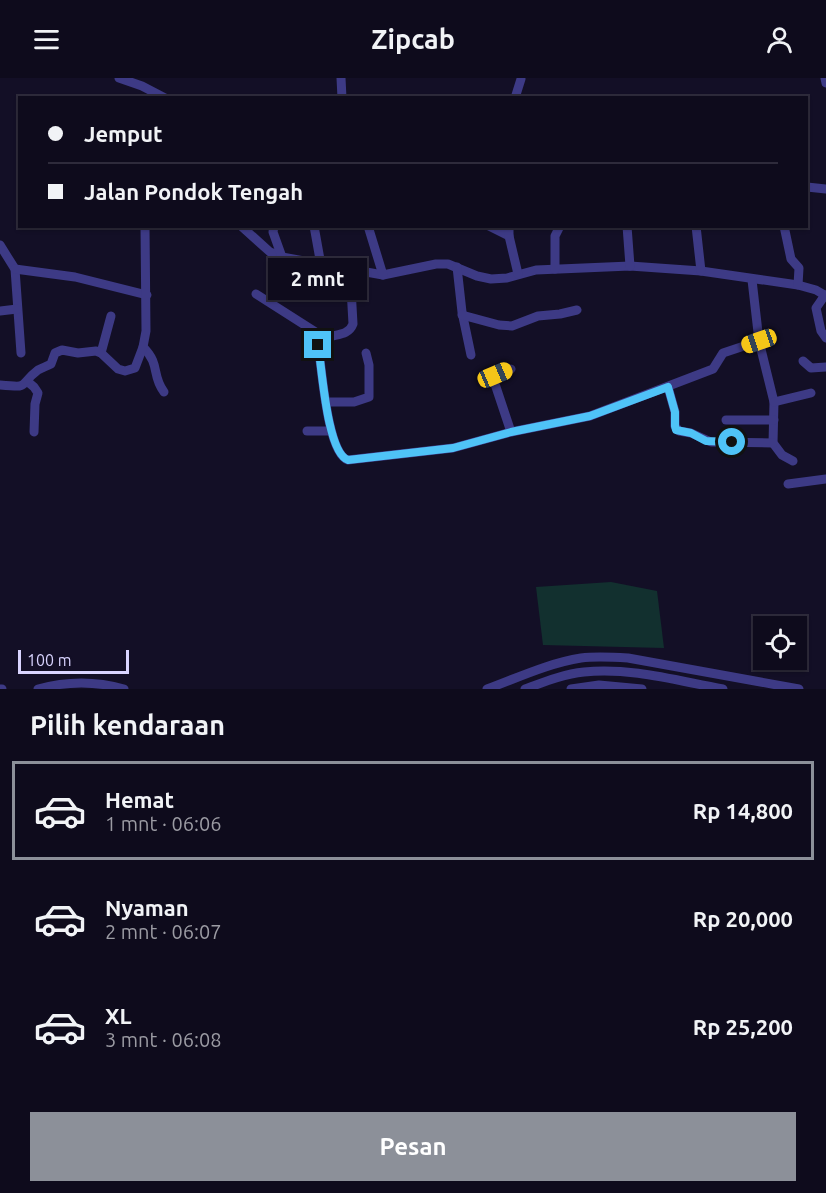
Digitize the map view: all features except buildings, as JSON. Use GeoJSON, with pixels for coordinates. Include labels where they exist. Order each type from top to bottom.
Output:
{"type":"FeatureCollection","features":[{"type":"Feature","properties":{"kind":"street"},"geometry":{"type":"LineString","coordinates":[[119,78],[161,96]]}},
{"type":"Feature","properties":{"kind":"street"},"geometry":{"type":"LineString","coordinates":[[341,78],[342,96]]}},
{"type":"Feature","properties":{"kind":"street"},"geometry":{"type":"LineString","coordinates":[[825,78],[826,83]]}},
{"type":"Feature","properties":{"kind":"street"},"geometry":{"type":"LineString","coordinates":[[516,96],[521,79]]}},
{"type":"Feature","properties":{"kind":"street"},"geometry":{"type":"LineString","coordinates":[[808,187],[826,189]]}},
{"type":"Feature","properties":{"kind":"street"},"geometry":{"type":"LineString","coordinates":[[0,385],[21,387],[38,370],[51,364],[58,350],[101,353],[118,369],[135,368],[146,331],[144,228]]}},
{"type":"Feature","properties":{"kind":"street"},"geometry":{"type":"LineString","coordinates":[[243,228],[270,252],[282,257],[383,275],[436,264],[448,264],[484,278],[499,279],[536,270],[630,266],[701,271],[798,285],[816,290],[826,296],[816,308],[821,331],[826,338]]}},
{"type":"Feature","properties":{"kind":"street"},"geometry":{"type":"LineString","coordinates":[[274,228],[282,257]]}},
{"type":"Feature","properties":{"kind":"street"},"geometry":{"type":"LineString","coordinates":[[314,228],[321,265]]}},
{"type":"Feature","properties":{"kind":"street"},"geometry":{"type":"LineString","coordinates":[[369,228],[383,275]]}},
{"type":"Feature","properties":{"kind":"street"},"geometry":{"type":"LineString","coordinates":[[555,269],[555,239],[559,228]]}},
{"type":"Feature","properties":{"kind":"street"},"geometry":{"type":"LineString","coordinates":[[627,228],[630,266]]}},
{"type":"Feature","properties":{"kind":"street"},"geometry":{"type":"LineString","coordinates":[[696,228],[701,271]]}},
{"type":"Feature","properties":{"kind":"street"},"geometry":{"type":"LineString","coordinates":[[784,228],[791,259],[799,268],[798,285]]}},
{"type":"Feature","properties":{"kind":"street"},"geometry":{"type":"LineString","coordinates":[[509,231],[518,274]]}},
{"type":"Feature","properties":{"kind":"street"},"geometry":{"type":"LineString","coordinates":[[0,245],[15,269],[21,353]]}},
{"type":"Feature","properties":{"kind":"street"},"geometry":{"type":"LineString","coordinates":[[457,267],[462,315],[471,355]]}},
{"type":"Feature","properties":{"kind":"street"},"geometry":{"type":"LineString","coordinates":[[15,269],[66,275],[147,295]]}},
{"type":"Feature","properties":{"kind":"street"},"geometry":{"type":"LineString","coordinates":[[350,270],[352,329],[346,333],[325,338],[318,345],[330,431],[338,453],[348,460],[445,449],[511,432],[590,416],[713,369],[723,353],[759,341]]}},
{"type":"Feature","properties":{"kind":"street"},"geometry":{"type":"LineString","coordinates":[[752,280],[759,341],[774,402],[773,443],[782,455],[793,461]]}},
{"type":"Feature","properties":{"kind":"street"},"geometry":{"type":"LineString","coordinates":[[256,294],[325,338]]}},
{"type":"Feature","properties":{"kind":"street"},"geometry":{"type":"LineString","coordinates":[[0,310],[17,309]]}},
{"type":"Feature","properties":{"kind":"street"},"geometry":{"type":"LineString","coordinates":[[462,315],[512,326],[538,316],[577,310]]}},
{"type":"Feature","properties":{"kind":"street"},"geometry":{"type":"LineString","coordinates":[[101,353],[111,316]]}},
{"type":"Feature","properties":{"kind":"street"},"geometry":{"type":"LineString","coordinates":[[143,347],[153,358],[158,384],[164,392]]}},
{"type":"Feature","properties":{"kind":"street"},"geometry":{"type":"LineString","coordinates":[[326,402],[354,402],[369,397],[369,365],[366,353]]}},
{"type":"Feature","properties":{"kind":"street"},"geometry":{"type":"LineString","coordinates":[[803,361],[811,368],[826,367]]}},
{"type":"Feature","properties":{"kind":"street"},"geometry":{"type":"LineString","coordinates":[[511,369],[493,378],[511,432]]}},
{"type":"Feature","properties":{"kind":"street"},"geometry":{"type":"LineString","coordinates":[[28,382],[38,393],[35,404],[34,432]]}},
{"type":"Feature","properties":{"kind":"street"},"geometry":{"type":"LineString","coordinates":[[668,387],[675,412],[675,426],[679,431],[691,433],[711,442],[773,443]]}},
{"type":"Feature","properties":{"kind":"street"},"geometry":{"type":"LineString","coordinates":[[774,402],[811,393]]}},
{"type":"Feature","properties":{"kind":"street"},"geometry":{"type":"LineString","coordinates":[[726,420],[774,420]]}},
{"type":"Feature","properties":{"kind":"street"},"geometry":{"type":"LineString","coordinates":[[307,431],[330,431]]}},
{"type":"Feature","properties":{"kind":"street"},"geometry":{"type":"LineString","coordinates":[[788,484],[826,479]]}},
{"type":"Feature","properties":{"kind":"street"},"geometry":{"type":"LineString","coordinates":[[487,689],[559,663],[604,656],[627,658],[799,689]]}},
{"type":"Feature","properties":{"kind":"street"},"geometry":{"type":"LineString","coordinates":[[525,689],[561,676],[604,670],[723,689]]}},
{"type":"Feature","properties":{"kind":"street"},"geometry":{"type":"LineString","coordinates":[[38,689],[51,685],[80,682],[124,689]]}},
{"type":"Feature","properties":{"kind":"street"},"geometry":{"type":"LineString","coordinates":[[571,689],[599,685],[642,689]]}},
{"type":"Feature","properties":{"kind":"green space"},"geometry":{"type":"Polygon","coordinates":[[[611,582],[657,591],[664,648],[543,645],[536,587],[611,582]]]}},
{"type":"Feature","properties":{"kind":"route"},"geometry":{"type":"LineString","coordinates":[[318,345],[330,431],[338,453],[348,460],[453,448],[511,432],[590,416],[668,387],[675,412],[676,430],[691,433],[706,441],[732,442]]}}]}
